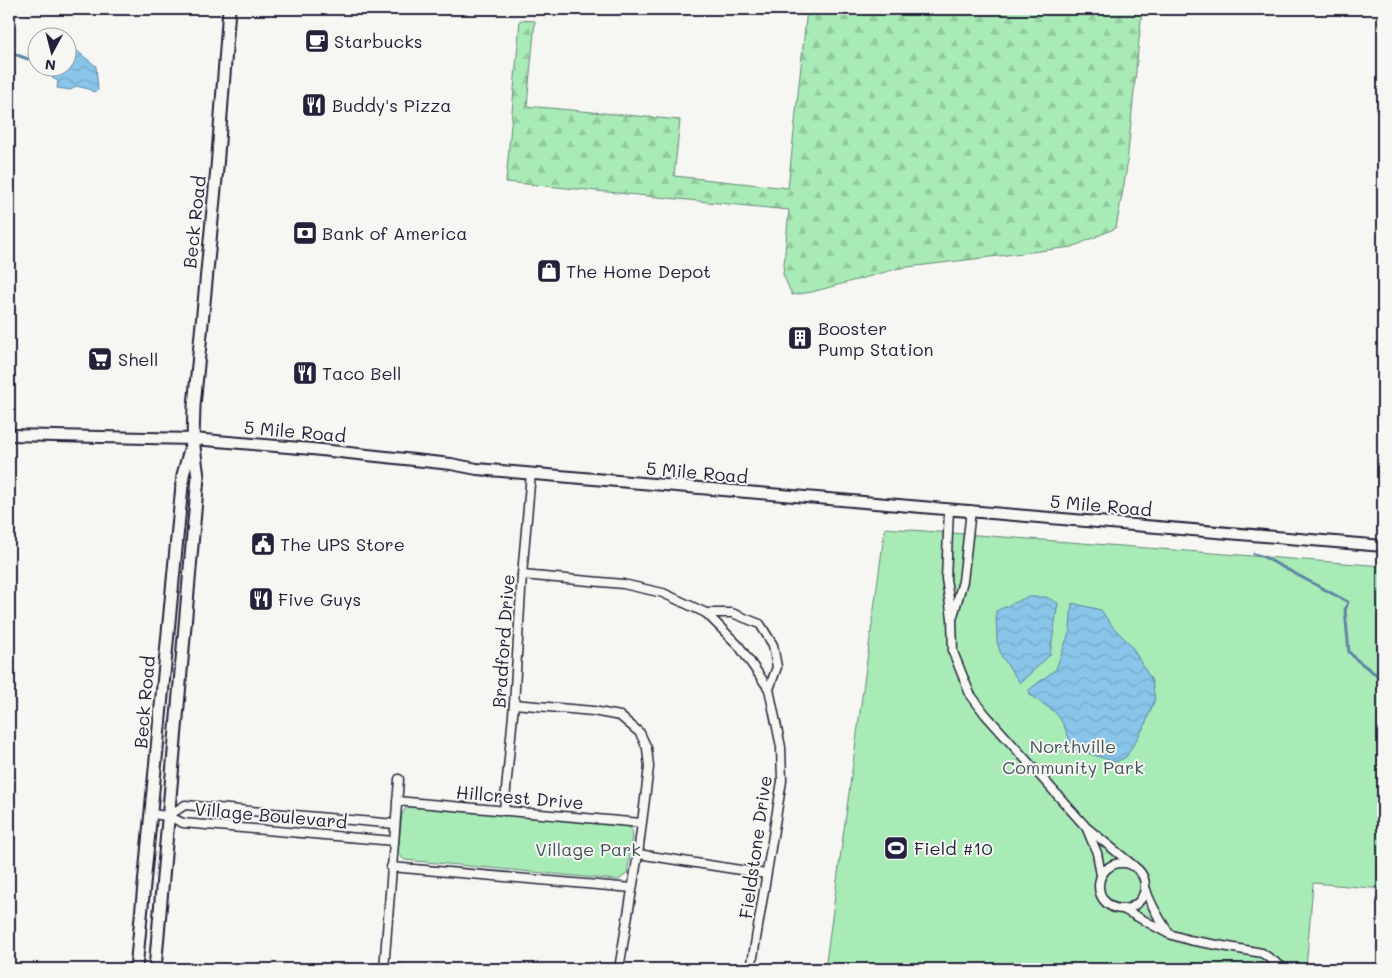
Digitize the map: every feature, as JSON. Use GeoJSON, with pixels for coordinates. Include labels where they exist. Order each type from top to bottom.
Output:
{"type":"FeatureCollection","features":[{"type":"Feature","properties":{"kind":"main road","name":"Beck Road"},"geometry":{"type":"LineString","coordinates":[[155,969],[198,477],[193,439],[194,406],[217,168],[229,9]]}},
{"type":"Feature","properties":{"kind":"main road","name":"Beck Road"},"geometry":{"type":"LineString","coordinates":[[136,969],[183,474],[193,439]]}},
{"type":"Feature","properties":{"kind":"street","name":"5 Mile Road"},"geometry":{"type":"LineString","coordinates":[[9,435],[193,439],[826,500],[971,510],[1383,546]]}},
{"type":"Feature","properties":{"kind":"street","name":"Bradford Drive"},"geometry":{"type":"LineString","coordinates":[[504,811],[531,473]]}},
{"type":"Feature","properties":{"kind":"street"},"geometry":{"type":"LineString","coordinates":[[950,509],[946,579],[952,618],[953,652],[970,694],[985,714],[1086,827],[1140,871],[1148,898],[1169,934]]}},
{"type":"Feature","properties":{"kind":"street"},"geometry":{"type":"LineString","coordinates":[[952,618],[963,581],[971,510]]}},
{"type":"Feature","properties":{"kind":"street","name":"Fieldstone Drive"},"geometry":{"type":"LineString","coordinates":[[522,575],[623,584],[663,593],[706,613],[739,646],[769,689],[776,716],[782,781],[751,969]]}},
{"type":"Feature","properties":{"kind":"street"},"geometry":{"type":"LineString","coordinates":[[706,613],[732,612],[760,624],[773,646],[777,667],[769,689]]}},
{"type":"Feature","properties":{"kind":"street"},"geometry":{"type":"LineString","coordinates":[[514,704],[593,711],[620,716],[640,733],[647,748],[649,767],[638,854],[619,969]]}},
{"type":"Feature","properties":{"kind":"street"},"geometry":{"type":"LineString","coordinates":[[399,779],[384,968],[401,969]]}},
{"type":"Feature","properties":{"kind":"street","name":"Hillcrest Drive"},"geometry":{"type":"LineString","coordinates":[[397,801],[641,823]]}},
{"type":"Feature","properties":{"kind":"street","name":"Village Boulevard"},"geometry":{"type":"LineString","coordinates":[[168,816],[185,805],[395,824]]}},
{"type":"Feature","properties":{"kind":"street"},"geometry":{"type":"LineString","coordinates":[[151,814],[168,816]]}},
{"type":"Feature","properties":{"kind":"street","name":"Village Boulevard"},"geometry":{"type":"LineString","coordinates":[[168,816],[183,823],[394,841]]}},
{"type":"Feature","properties":{"kind":"street"},"geometry":{"type":"LineString","coordinates":[[1086,827],[1097,853],[1101,875],[1098,888],[1104,901],[1116,909],[1123,909],[1136,904],[1141,898],[1145,885]]}},
{"type":"Feature","properties":{"kind":"street"},"geometry":{"type":"LineString","coordinates":[[638,854],[766,874]]}},
{"type":"Feature","properties":{"kind":"street"},"geometry":{"type":"LineString","coordinates":[[1101,875],[1112,864],[1127,863],[1134,866]]}},
{"type":"Feature","properties":{"kind":"street"},"geometry":{"type":"LineString","coordinates":[[391,867],[632,888]]}},
{"type":"Feature","properties":{"kind":"street"},"geometry":{"type":"LineString","coordinates":[[1123,909],[1169,934],[1189,940],[1262,953],[1285,969]]}},
{"type":"Feature","properties":{"kind":"green space"},"geometry":{"type":"Polygon","coordinates":[[[807,9],[1142,9],[1126,173],[1116,228],[1072,247],[900,268],[812,292],[792,295],[783,274],[789,210],[506,182],[520,20],[535,21],[527,106],[680,120],[674,176],[788,188],[807,9]]]}},
{"type":"Feature","properties":{"kind":"green space","name":"Northville Community Park"},"geometry":{"type":"Polygon","coordinates":[[[885,528],[1383,566],[1383,889],[1313,883],[1306,969],[825,969],[885,528]]]}},
{"type":"Feature","properties":{"kind":"green space","name":"Village Park"},"geometry":{"type":"Polygon","coordinates":[[[410,806],[624,825],[630,828],[633,835],[627,874],[618,880],[405,860],[398,852],[402,814],[410,806]]]}},
{"type":"Feature","properties":{"kind":"water"},"geometry":{"type":"Polygon","coordinates":[[[78,52],[96,66],[98,90],[93,92],[76,86],[71,90],[57,88],[58,81],[52,78],[78,78],[78,52]]]}},
{"type":"Feature","properties":{"kind":"water"},"geometry":{"type":"Polygon","coordinates":[[[1027,597],[1046,597],[1058,603],[1050,655],[1020,683],[1002,657],[997,642],[996,611],[1027,597]]]}},
{"type":"Feature","properties":{"kind":"water"},"geometry":{"type":"Polygon","coordinates":[[[1072,603],[1101,610],[1112,626],[1130,644],[1152,681],[1155,699],[1144,727],[1126,757],[1116,762],[1074,749],[1062,722],[1055,712],[1030,695],[1029,690],[1056,669],[1070,630],[1072,603]]]}},
{"type":"Feature","properties":{"kind":"waterway"},"geometry":{"type":"LineString","coordinates":[[9,52],[28,59]]}},
{"type":"Feature","properties":{"kind":"waterway"},"geometry":{"type":"LineString","coordinates":[[1254,554],[1264,557],[1348,602],[1345,610],[1349,652],[1383,680]]}},
{"type":"Feature","properties":{"kind":"place","name":"Starbucks"},"geometry":{"type":"Point","coordinates":[317,41]}},
{"type":"Feature","properties":{"kind":"place","name":"Buddy's Pizza"},"geometry":{"type":"Point","coordinates":[314,105]}},
{"type":"Feature","properties":{"kind":"place","name":"Bank of America"},"geometry":{"type":"Point","coordinates":[305,233]}},
{"type":"Feature","properties":{"kind":"place","name":"The Home Depot"},"geometry":{"type":"Point","coordinates":[549,271]}},
{"type":"Feature","properties":{"kind":"place","name":"Booster Pump Station"},"geometry":{"type":"Point","coordinates":[800,338]}},
{"type":"Feature","properties":{"kind":"place","name":"Shell"},"geometry":{"type":"Point","coordinates":[100,359]}},
{"type":"Feature","properties":{"kind":"place","name":"Taco Bell"},"geometry":{"type":"Point","coordinates":[305,373]}},
{"type":"Feature","properties":{"kind":"place","name":"The UPS Store"},"geometry":{"type":"Point","coordinates":[263,544]}},
{"type":"Feature","properties":{"kind":"place","name":"Five Guys"},"geometry":{"type":"Point","coordinates":[261,599]}},
{"type":"Feature","properties":{"kind":"place","name":"Field #10"},"geometry":{"type":"Point","coordinates":[896,848]}}]}
